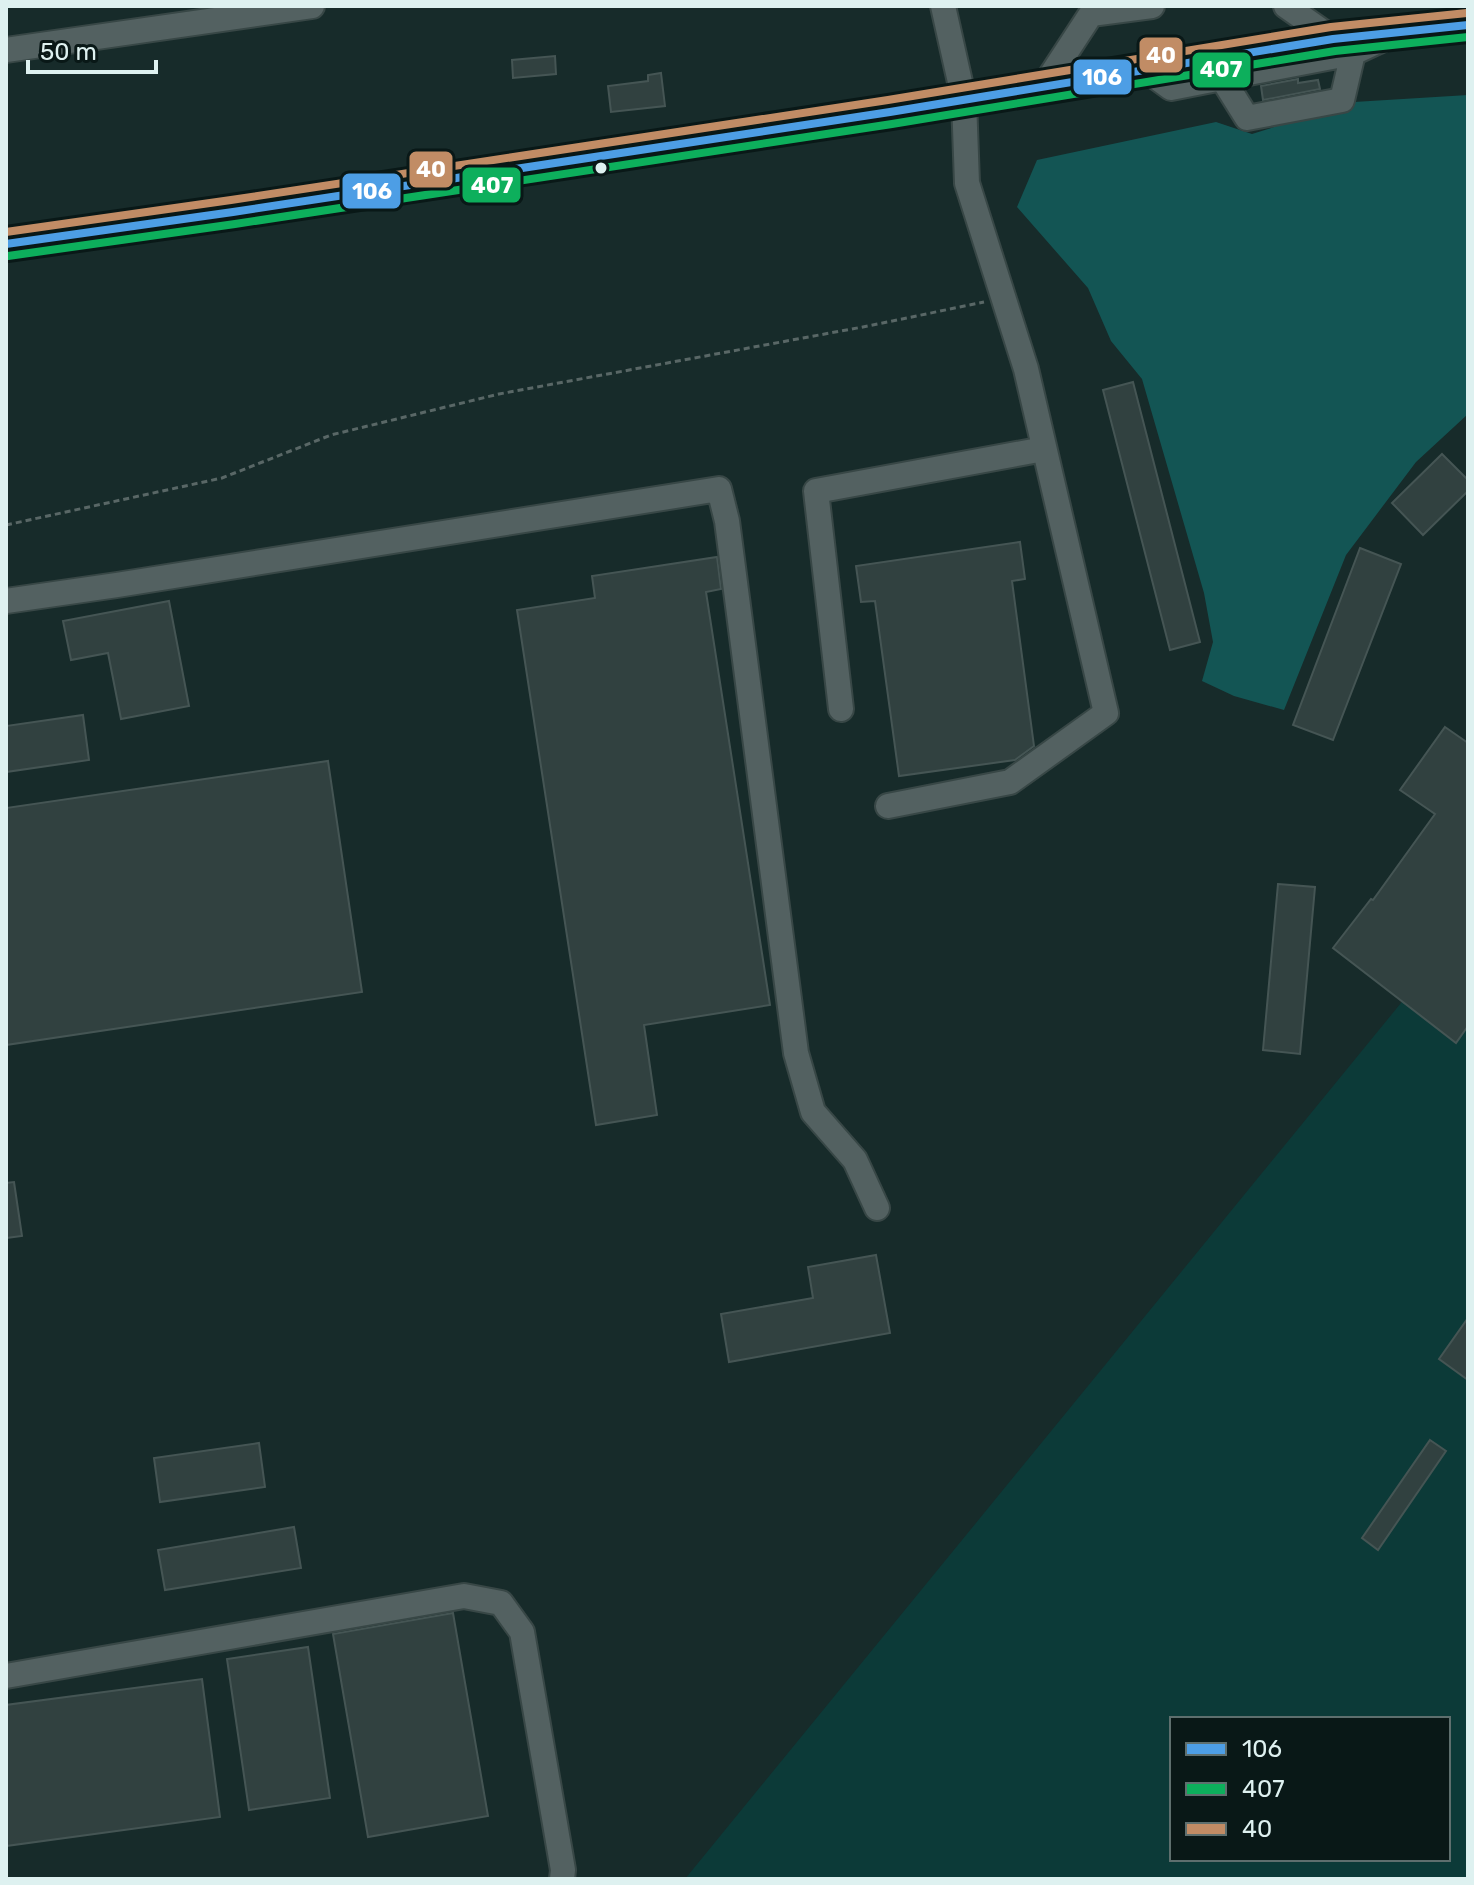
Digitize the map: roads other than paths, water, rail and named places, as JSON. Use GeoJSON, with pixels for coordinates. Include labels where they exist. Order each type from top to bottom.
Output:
{"type":"FeatureCollection","features":[{"type":"Feature","properties":{"kind":"main road"},"geometry":{"type":"LineString","coordinates":[[6,244],[964,100],[1145,69],[1343,46],[1394,34],[1468,25]]}},
{"type":"Feature","properties":{"kind":"street"},"geometry":{"type":"LineString","coordinates":[[6,50],[312,6]]}},
{"type":"Feature","properties":{"kind":"street"},"geometry":{"type":"LineString","coordinates":[[888,806],[1010,782],[1106,713],[1026,369],[967,183],[964,100],[943,6]]}},
{"type":"Feature","properties":{"kind":"street"},"geometry":{"type":"LineString","coordinates":[[1044,86],[1092,10],[1152,6]]}},
{"type":"Feature","properties":{"kind":"street"},"geometry":{"type":"LineString","coordinates":[[1286,6],[1343,46]]}},
{"type":"Feature","properties":{"kind":"street"},"geometry":{"type":"LineString","coordinates":[[1145,69],[1171,88],[1226,84],[1343,46]]}},
{"type":"Feature","properties":{"kind":"street"},"geometry":{"type":"LineString","coordinates":[[1226,84],[1247,118],[1342,100],[1343,46]]}},
{"type":"Feature","properties":{"kind":"street"},"geometry":{"type":"LineString","coordinates":[[841,709],[816,491],[1044,449]]}},
{"type":"Feature","properties":{"kind":"street"},"geometry":{"type":"LineString","coordinates":[[6,601],[719,489],[727,521],[796,1053],[813,1112],[855,1160],[877,1208]]}},
{"type":"Feature","properties":{"kind":"street"},"geometry":{"type":"LineString","coordinates":[[6,1676],[464,1596],[501,1603],[522,1632],[563,1870],[562,1879]]}}]}
